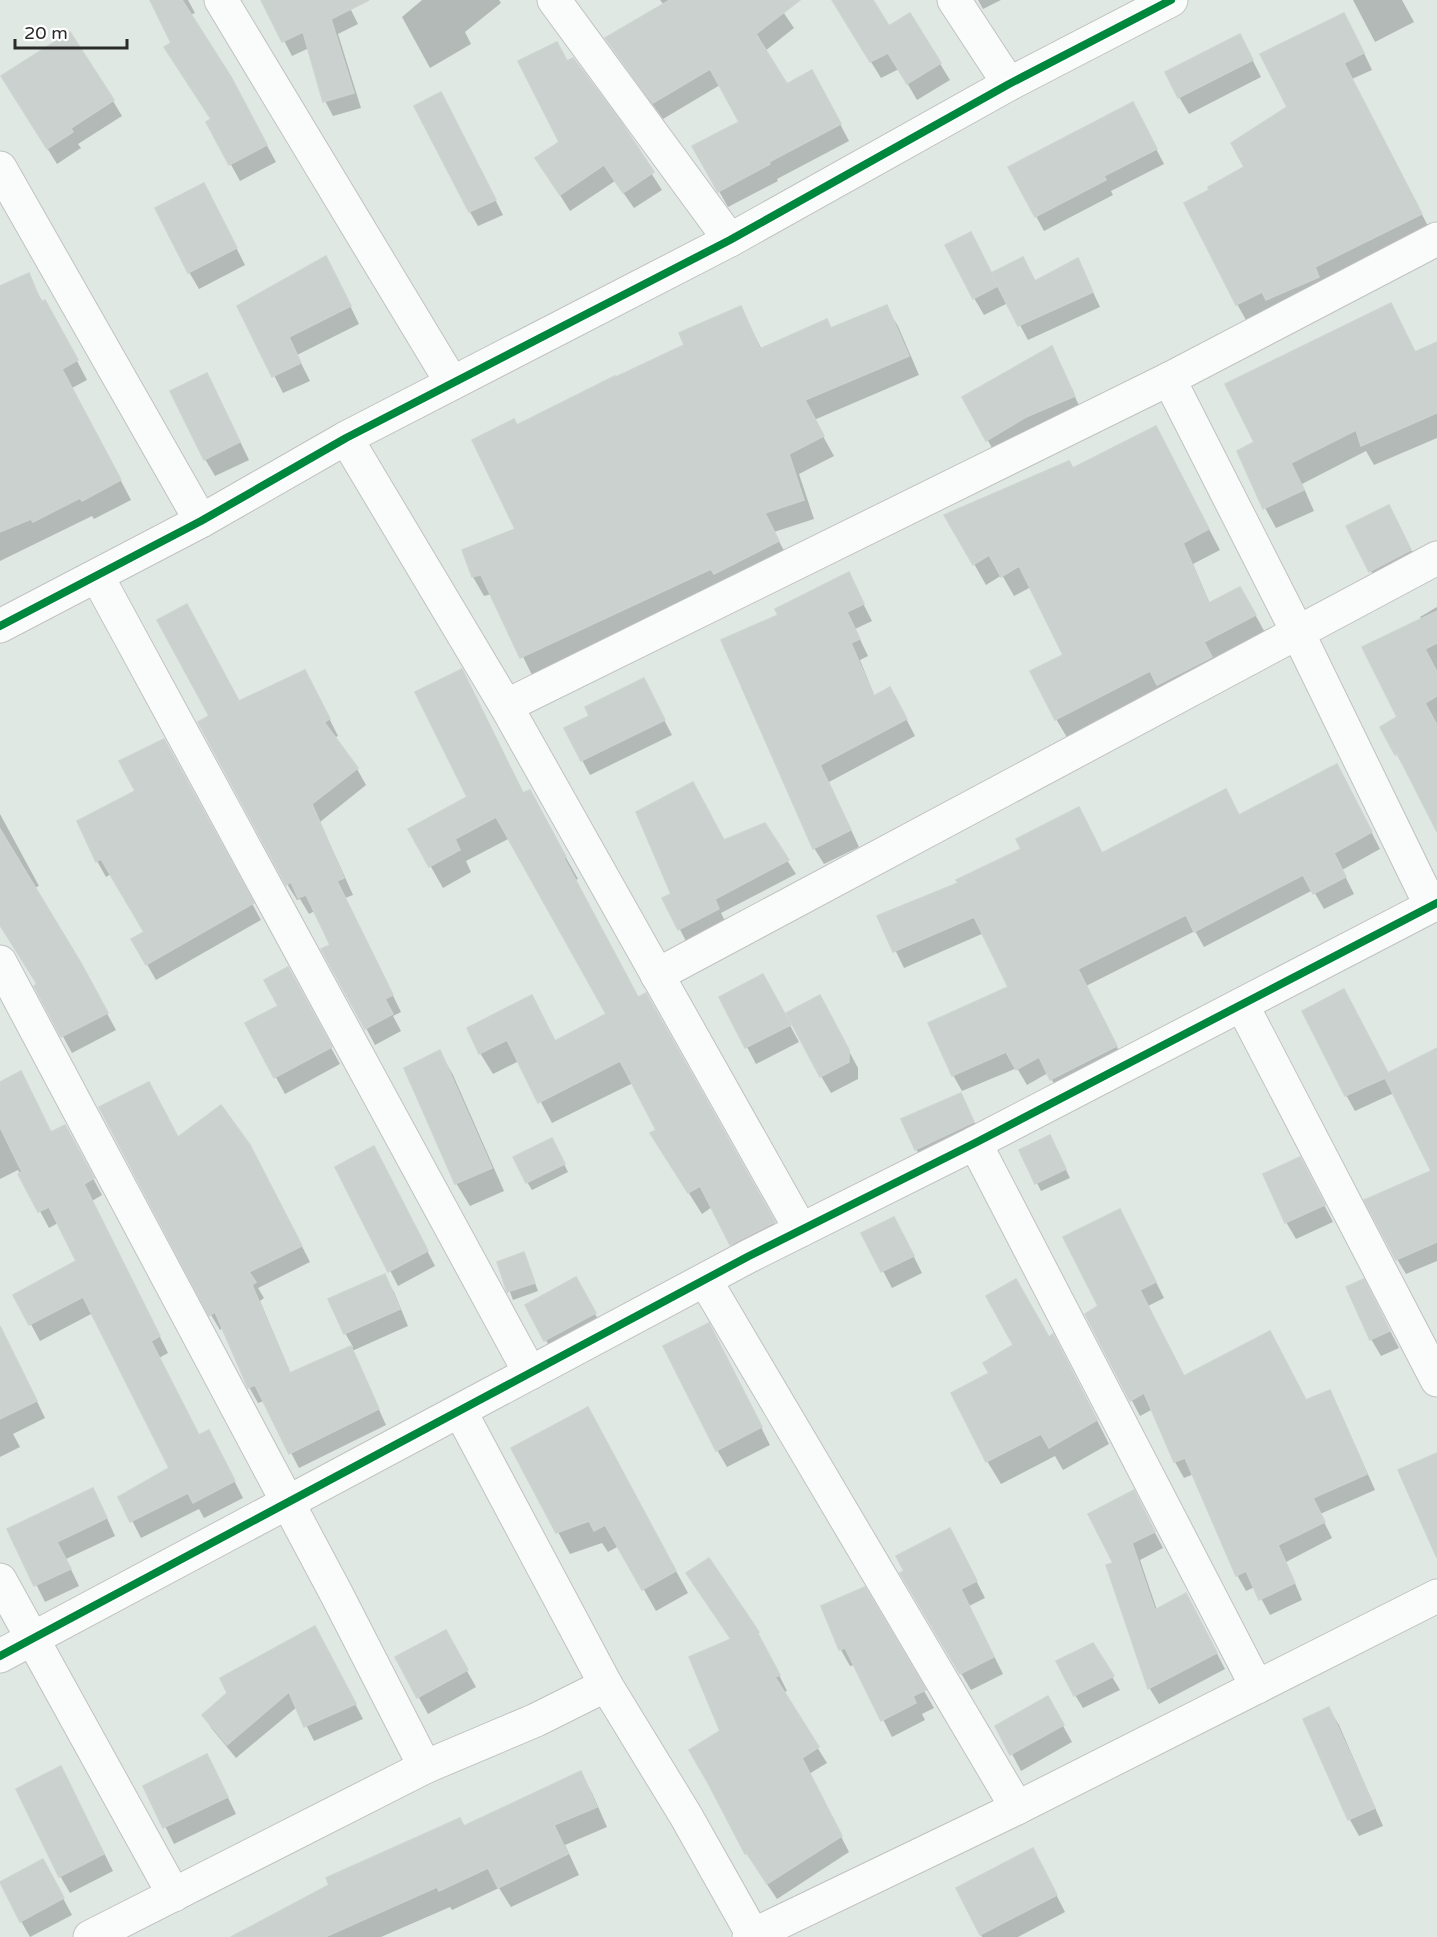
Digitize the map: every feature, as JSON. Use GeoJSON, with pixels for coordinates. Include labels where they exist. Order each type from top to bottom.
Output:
{"type":"FeatureCollection","features":[{"type":"Feature","properties":{"kind":"street"},"geometry":{"type":"LineString","coordinates":[[221,0],[452,383]]}},
{"type":"Feature","properties":{"kind":"street"},"geometry":{"type":"LineString","coordinates":[[554,0],[730,240]]}},
{"type":"Feature","properties":{"kind":"street"},"geometry":{"type":"LineString","coordinates":[[954,0],[1009,84]]}},
{"type":"Feature","properties":{"kind":"street"},"geometry":{"type":"LineString","coordinates":[[0,626],[201,521],[346,438],[730,240],[1009,84],[1171,0]]}},
{"type":"Feature","properties":{"kind":"street"},"geometry":{"type":"LineString","coordinates":[[0,168],[201,521]]}},
{"type":"Feature","properties":{"kind":"street"},"geometry":{"type":"LineString","coordinates":[[506,706],[1169,379],[1437,239]]}},
{"type":"Feature","properties":{"kind":"street"},"geometry":{"type":"LineString","coordinates":[[0,1656],[705,1280],[975,1143],[1434,904],[1169,379]]}},
{"type":"Feature","properties":{"kind":"street"},"geometry":{"type":"LineString","coordinates":[[346,438],[506,706],[801,1230]]}},
{"type":"Feature","properties":{"kind":"street"},"geometry":{"type":"LineString","coordinates":[[657,975],[1437,558]]}},
{"type":"Feature","properties":{"kind":"street"},"geometry":{"type":"LineString","coordinates":[[97,576],[530,1373]]}},
{"type":"Feature","properties":{"kind":"street"},"geometry":{"type":"LineString","coordinates":[[0,962],[337,1595],[425,1767]]}},
{"type":"Feature","properties":{"kind":"street"},"geometry":{"type":"LineString","coordinates":[[1242,1005],[1437,1380]]}},
{"type":"Feature","properties":{"kind":"street"},"geometry":{"type":"LineString","coordinates":[[975,1143],[1257,1687]]}},
{"type":"Feature","properties":{"kind":"street"},"geometry":{"type":"LineString","coordinates":[[705,1280],[1017,1808]]}},
{"type":"Feature","properties":{"kind":"street"},"geometry":{"type":"LineString","coordinates":[[460,1411],[606,1685],[686,1816],[751,1936],[1017,1808],[1437,1596]]}},
{"type":"Feature","properties":{"kind":"street"},"geometry":{"type":"LineString","coordinates":[[0,1580],[174,1895]]}},
{"type":"Feature","properties":{"kind":"street"},"geometry":{"type":"LineString","coordinates":[[90,1937],[425,1767],[536,1719],[606,1685]]}},
{"type":"Feature","properties":{"kind":"building"},"geometry":{"type":"Polygon","coordinates":[[[150,0],[182,0],[231,77],[267,145],[229,165],[206,122],[211,119],[164,47],[171,43],[150,0]]]}},
{"type":"Feature","properties":{"kind":"building"},"geometry":{"type":"Polygon","coordinates":[[[261,0],[369,0],[331,19],[354,93],[323,102],[303,32],[282,42],[261,0]]]}},
{"type":"Feature","properties":{"kind":"building"},"geometry":{"type":"Polygon","coordinates":[[[670,0],[800,0],[756,34],[787,84],[812,70],[841,124],[718,192],[692,146],[739,122],[710,69],[653,103],[605,38],[670,0]]]}},
{"type":"Feature","properties":{"kind":"building"},"geometry":{"type":"Polygon","coordinates":[[[832,0],[873,0],[889,26],[910,13],[941,63],[907,84],[888,53],[870,62],[832,0]]]}},
{"type":"Feature","properties":{"kind":"building"},"geometry":{"type":"Polygon","coordinates":[[[1344,13],[1364,53],[1344,63],[1422,214],[1315,267],[1319,277],[1266,300],[1262,292],[1236,305],[1184,203],[1244,167],[1231,143],[1287,107],[1260,54],[1344,13]]]}},
{"type":"Feature","properties":{"kind":"building"},"geometry":{"type":"Polygon","coordinates":[[[70,32],[114,100],[71,128],[73,132],[47,149],[1,76],[70,32]]]}},
{"type":"Feature","properties":{"kind":"building"},"geometry":{"type":"Polygon","coordinates":[[[1240,34],[1253,60],[1178,98],[1165,72],[1240,34]]]}},
{"type":"Feature","properties":{"kind":"building"},"geometry":{"type":"Polygon","coordinates":[[[557,42],[567,61],[573,58],[621,122],[654,172],[623,193],[604,165],[560,195],[535,158],[559,142],[518,61],[557,42]]]}},
{"type":"Feature","properties":{"kind":"building"},"geometry":{"type":"Polygon","coordinates":[[[441,92],[496,200],[469,212],[414,106],[441,92]]]}},
{"type":"Feature","properties":{"kind":"building"},"geometry":{"type":"Polygon","coordinates":[[[1133,102],[1157,149],[1104,176],[1106,180],[1035,217],[1008,167],[1133,102]]]}},
{"type":"Feature","properties":{"kind":"building"},"geometry":{"type":"Polygon","coordinates":[[[204,183],[237,248],[188,273],[155,208],[204,183]]]}},
{"type":"Feature","properties":{"kind":"building"},"geometry":{"type":"Polygon","coordinates":[[[971,232],[998,286],[973,299],[945,245],[971,232]]]}},
{"type":"Feature","properties":{"kind":"building"},"geometry":{"type":"Polygon","coordinates":[[[326,256],[351,306],[289,337],[301,363],[272,377],[237,306],[326,256]]]}},
{"type":"Feature","properties":{"kind":"building"},"geometry":{"type":"Polygon","coordinates":[[[1023,257],[1035,281],[1078,258],[1093,292],[1018,326],[991,273],[1023,257]]]}},
{"type":"Feature","properties":{"kind":"building"},"geometry":{"type":"Polygon","coordinates":[[[29,273],[41,302],[45,300],[78,360],[62,369],[121,480],[82,501],[80,498],[33,522],[31,519],[0,532],[0,286],[29,273]]]}},
{"type":"Feature","properties":{"kind":"building"},"geometry":{"type":"Polygon","coordinates":[[[1391,303],[1415,352],[1437,342],[1437,413],[1361,446],[1356,430],[1291,463],[1304,490],[1263,509],[1237,451],[1254,442],[1225,384],[1391,303]]]}},
{"type":"Feature","properties":{"kind":"building"},"geometry":{"type":"Polygon","coordinates":[[[887,305],[909,356],[805,400],[824,436],[789,454],[804,500],[765,513],[779,541],[714,574],[711,569],[520,658],[481,575],[472,577],[462,550],[515,529],[472,440],[514,419],[517,425],[615,376],[684,345],[679,333],[741,306],[760,349],[827,319],[831,328],[887,305]]]}},
{"type":"Feature","properties":{"kind":"building"},"geometry":{"type":"Polygon","coordinates":[[[1052,346],[1075,396],[1026,417],[986,441],[962,397],[1052,346]]]}},
{"type":"Feature","properties":{"kind":"building"},"geometry":{"type":"Polygon","coordinates":[[[207,373],[240,442],[204,460],[170,391],[207,373]]]}},
{"type":"Feature","properties":{"kind":"building"},"geometry":{"type":"Polygon","coordinates":[[[1156,426],[1209,529],[1183,543],[1209,603],[1240,587],[1256,615],[1204,642],[1212,657],[1157,685],[1150,671],[1055,720],[1030,671],[1063,655],[1019,566],[1001,577],[989,555],[973,565],[944,515],[1069,461],[1073,468],[1156,426]]]}},
{"type":"Feature","properties":{"kind":"building"},"geometry":{"type":"Polygon","coordinates":[[[1389,505],[1411,550],[1369,572],[1346,526],[1389,505]]]}},
{"type":"Feature","properties":{"kind":"building"},"geometry":{"type":"Polygon","coordinates":[[[849,572],[864,604],[847,612],[860,639],[851,643],[874,696],[890,687],[907,719],[820,765],[851,830],[813,849],[721,640],[778,615],[775,609],[849,572]]]}},
{"type":"Feature","properties":{"kind":"building"},"geometry":{"type":"Polygon","coordinates":[[[187,604],[239,701],[305,670],[330,719],[324,722],[358,768],[312,804],[344,878],[337,881],[393,995],[385,999],[393,1014],[365,1029],[321,949],[330,945],[306,895],[298,898],[291,882],[286,885],[198,722],[209,716],[157,620],[187,604]]]}},
{"type":"Feature","properties":{"kind":"building"},"geometry":{"type":"Polygon","coordinates":[[[1437,611],[1437,643],[1425,649],[1437,672],[1437,696],[1425,703],[1437,725],[1437,832],[1397,753],[1395,755],[1380,727],[1397,717],[1362,647],[1437,611]]]}},
{"type":"Feature","properties":{"kind":"building"},"geometry":{"type":"Polygon","coordinates":[[[462,669],[523,793],[530,790],[638,997],[646,993],[775,1222],[730,1245],[700,1186],[688,1193],[650,1133],[656,1130],[620,1061],[538,1103],[507,1040],[479,1054],[467,1028],[532,995],[555,1041],[606,1014],[496,817],[455,839],[460,850],[429,867],[408,829],[467,797],[415,692],[462,669]]]}},
{"type":"Feature","properties":{"kind":"building"},"geometry":{"type":"Polygon","coordinates":[[[644,678],[665,720],[581,761],[564,728],[589,716],[585,707],[644,678]]]}},
{"type":"Feature","properties":{"kind":"building"},"geometry":{"type":"Polygon","coordinates":[[[164,739],[254,903],[146,965],[131,939],[144,932],[101,859],[96,862],[77,821],[135,791],[119,761],[164,739]]]}},
{"type":"Feature","properties":{"kind":"building"},"geometry":{"type":"Polygon","coordinates":[[[1337,764],[1372,832],[1334,853],[1346,877],[1313,894],[1303,875],[1194,932],[1186,915],[1078,969],[1117,1046],[1050,1080],[1039,1057],[1016,1070],[1006,1052],[952,1076],[928,1023],[1008,987],[974,917],[893,952],[877,916],[958,883],[956,880],[1021,849],[1016,839],[1079,807],[1102,853],[1226,789],[1239,815],[1337,764]]]}},
{"type":"Feature","properties":{"kind":"building"},"geometry":{"type":"Polygon","coordinates":[[[693,782],[724,840],[765,823],[789,860],[715,899],[719,909],[678,930],[662,898],[671,894],[636,812],[693,782]]]}},
{"type":"Feature","properties":{"kind":"building"},"geometry":{"type":"Polygon","coordinates":[[[0,829],[81,963],[108,1013],[61,1037],[34,986],[37,984],[0,925],[0,829]]]}},
{"type":"Feature","properties":{"kind":"building"},"geometry":{"type":"Polygon","coordinates":[[[288,967],[332,1047],[274,1078],[245,1023],[278,1006],[264,980],[288,967]]]}},
{"type":"Feature","properties":{"kind":"building"},"geometry":{"type":"Polygon","coordinates":[[[763,974],[791,1025],[745,1048],[719,997],[763,974]]]}},
{"type":"Feature","properties":{"kind":"building"},"geometry":{"type":"Polygon","coordinates":[[[1344,989],[1388,1073],[1437,1048],[1437,1242],[1396,1260],[1364,1200],[1431,1171],[1385,1078],[1345,1096],[1302,1011],[1344,989]]]}},
{"type":"Feature","properties":{"kind":"building"},"geometry":{"type":"Polygon","coordinates":[[[820,995],[849,1050],[849,1062],[820,1077],[786,1013],[820,995]]]}},
{"type":"Feature","properties":{"kind":"building"},"geometry":{"type":"Polygon","coordinates":[[[440,1050],[492,1168],[455,1184],[404,1068],[440,1050]]]}},
{"type":"Feature","properties":{"kind":"building"},"geometry":{"type":"Polygon","coordinates":[[[21,1071],[51,1132],[65,1125],[94,1178],[84,1184],[160,1336],[151,1341],[199,1435],[209,1430],[235,1481],[193,1503],[188,1493],[130,1522],[118,1497],[169,1468],[83,1297],[29,1325],[13,1295],[76,1261],[49,1207],[38,1212],[18,1174],[22,1172],[0,1127],[0,1082],[21,1071]]]}},
{"type":"Feature","properties":{"kind":"building"},"geometry":{"type":"Polygon","coordinates":[[[149,1082],[178,1137],[221,1105],[250,1145],[302,1246],[249,1272],[256,1282],[252,1285],[290,1373],[351,1346],[379,1409],[289,1454],[255,1385],[248,1388],[215,1312],[209,1316],[99,1107],[149,1082]]]}},
{"type":"Feature","properties":{"kind":"building"},"geometry":{"type":"Polygon","coordinates":[[[961,1093],[974,1122],[915,1150],[901,1119],[961,1093]]]}},
{"type":"Feature","properties":{"kind":"building"},"geometry":{"type":"Polygon","coordinates":[[[1050,1135],[1066,1169],[1035,1184],[1019,1150],[1050,1135]]]}},
{"type":"Feature","properties":{"kind":"building"},"geometry":{"type":"Polygon","coordinates":[[[552,1138],[565,1164],[526,1183],[513,1157],[552,1138]]]}},
{"type":"Feature","properties":{"kind":"building"},"geometry":{"type":"Polygon","coordinates":[[[374,1146],[428,1251],[388,1272],[335,1167],[374,1146]]]}},
{"type":"Feature","properties":{"kind":"building"},"geometry":{"type":"Polygon","coordinates":[[[1300,1157],[1325,1205],[1285,1223],[1263,1174],[1300,1157]]]}},
{"type":"Feature","properties":{"kind":"building"},"geometry":{"type":"Polygon","coordinates":[[[1120,1209],[1156,1282],[1140,1290],[1184,1376],[1270,1331],[1306,1400],[1330,1390],[1367,1474],[1313,1498],[1325,1522],[1278,1545],[1295,1583],[1259,1600],[1246,1571],[1236,1576],[1185,1458],[1174,1462],[1144,1393],[1130,1401],[1085,1314],[1098,1306],[1063,1237],[1120,1209]]]}},
{"type":"Feature","properties":{"kind":"building"},"geometry":{"type":"Polygon","coordinates":[[[894,1217],[914,1256],[881,1272],[861,1233],[894,1217]]]}},
{"type":"Feature","properties":{"kind":"building"},"geometry":{"type":"Polygon","coordinates":[[[524,1252],[535,1283],[507,1292],[497,1262],[524,1252]]]}},
{"type":"Feature","properties":{"kind":"building"},"geometry":{"type":"Polygon","coordinates":[[[385,1274],[400,1309],[344,1334],[328,1299],[385,1274]]]}},
{"type":"Feature","properties":{"kind":"building"},"geometry":{"type":"Polygon","coordinates":[[[576,1277],[596,1313],[544,1341],[525,1305],[576,1277]]]}},
{"type":"Feature","properties":{"kind":"building"},"geometry":{"type":"Polygon","coordinates":[[[1016,1279],[1049,1337],[1053,1334],[1097,1420],[1049,1448],[1041,1434],[986,1462],[951,1393],[989,1373],[983,1363],[1013,1345],[986,1296],[1016,1279]]]}},
{"type":"Feature","properties":{"kind":"building"},"geometry":{"type":"Polygon","coordinates":[[[1364,1279],[1390,1331],[1370,1340],[1346,1287],[1364,1279]]]}},
{"type":"Feature","properties":{"kind":"building"},"geometry":{"type":"Polygon","coordinates":[[[709,1323],[762,1427],[716,1451],[663,1346],[709,1323]]]}},
{"type":"Feature","properties":{"kind":"building"},"geometry":{"type":"Polygon","coordinates":[[[0,1326],[37,1401],[0,1419],[0,1326]]]}},
{"type":"Feature","properties":{"kind":"building"},"geometry":{"type":"Polygon","coordinates":[[[588,1407],[676,1571],[642,1590],[605,1525],[594,1531],[589,1521],[556,1533],[511,1448],[588,1407]]]}},
{"type":"Feature","properties":{"kind":"building"},"geometry":{"type":"Polygon","coordinates":[[[1437,1453],[1437,1558],[1398,1470],[1437,1453]]]}},
{"type":"Feature","properties":{"kind":"building"},"geometry":{"type":"Polygon","coordinates":[[[93,1488],[107,1518],[57,1542],[71,1569],[34,1586],[7,1529],[93,1488]]]}},
{"type":"Feature","properties":{"kind":"building"},"geometry":{"type":"Polygon","coordinates":[[[1134,1490],[1155,1532],[1132,1543],[1155,1610],[1186,1593],[1217,1653],[1148,1689],[1106,1565],[1113,1563],[1088,1514],[1134,1490]]]}},
{"type":"Feature","properties":{"kind":"building"},"geometry":{"type":"Polygon","coordinates":[[[950,1528],[977,1581],[961,1589],[994,1657],[960,1674],[900,1573],[904,1571],[896,1556],[950,1528]]]}},
{"type":"Feature","properties":{"kind":"building"},"geometry":{"type":"Polygon","coordinates":[[[709,1558],[759,1632],[780,1675],[775,1677],[819,1747],[802,1758],[842,1836],[767,1884],[747,1853],[745,1854],[689,1750],[720,1731],[689,1657],[731,1639],[686,1573],[709,1558]]]}},
{"type":"Feature","properties":{"kind":"building"},"geometry":{"type":"Polygon","coordinates":[[[865,1587],[926,1690],[913,1696],[916,1703],[881,1721],[845,1648],[839,1650],[821,1606],[865,1587]]]}},
{"type":"Feature","properties":{"kind":"building"},"geometry":{"type":"Polygon","coordinates":[[[315,1626],[356,1704],[304,1727],[289,1692],[227,1745],[202,1715],[227,1693],[220,1678],[315,1626]]]}},
{"type":"Feature","properties":{"kind":"building"},"geometry":{"type":"Polygon","coordinates":[[[446,1630],[468,1670],[417,1698],[395,1657],[446,1630]]]}},
{"type":"Feature","properties":{"kind":"building"},"geometry":{"type":"Polygon","coordinates":[[[1093,1643],[1114,1676],[1074,1696],[1056,1661],[1093,1643]]]}},
{"type":"Feature","properties":{"kind":"building"},"geometry":{"type":"Polygon","coordinates":[[[1048,1696],[1064,1725],[1010,1755],[995,1726],[1048,1696]]]}},
{"type":"Feature","properties":{"kind":"building"},"geometry":{"type":"Polygon","coordinates":[[[1329,1707],[1375,1808],[1348,1820],[1303,1719],[1329,1707]]]}},
{"type":"Feature","properties":{"kind":"building"},"geometry":{"type":"Polygon","coordinates":[[[207,1754],[228,1797],[163,1828],[143,1786],[207,1754]]]}},
{"type":"Feature","properties":{"kind":"building"},"geometry":{"type":"Polygon","coordinates":[[[61,1766],[104,1854],[59,1877],[16,1789],[61,1766]]]}},
{"type":"Feature","properties":{"kind":"building"},"geometry":{"type":"Polygon","coordinates":[[[581,1771],[597,1807],[554,1825],[568,1854],[498,1888],[488,1868],[439,1891],[437,1887],[325,1937],[231,1937],[329,1885],[326,1878],[460,1818],[464,1826],[581,1771]]]}},
{"type":"Feature","properties":{"kind":"building"},"geometry":{"type":"Polygon","coordinates":[[[1033,1848],[1057,1895],[980,1935],[956,1888],[1033,1848]]]}},
{"type":"Feature","properties":{"kind":"building"},"geometry":{"type":"Polygon","coordinates":[[[43,1859],[64,1898],[20,1922],[0,1882],[43,1859]]]}},
{"type":"Feature","properties":{"kind":"cycle path"},"geometry":{"type":"LineString","coordinates":[[0,626],[201,521],[346,438],[730,240],[1009,84],[1171,0]]}},
{"type":"Feature","properties":{"kind":"cycle path"},"geometry":{"type":"LineString","coordinates":[[0,1656],[749,1256],[975,1143],[1437,903]]}}]}
